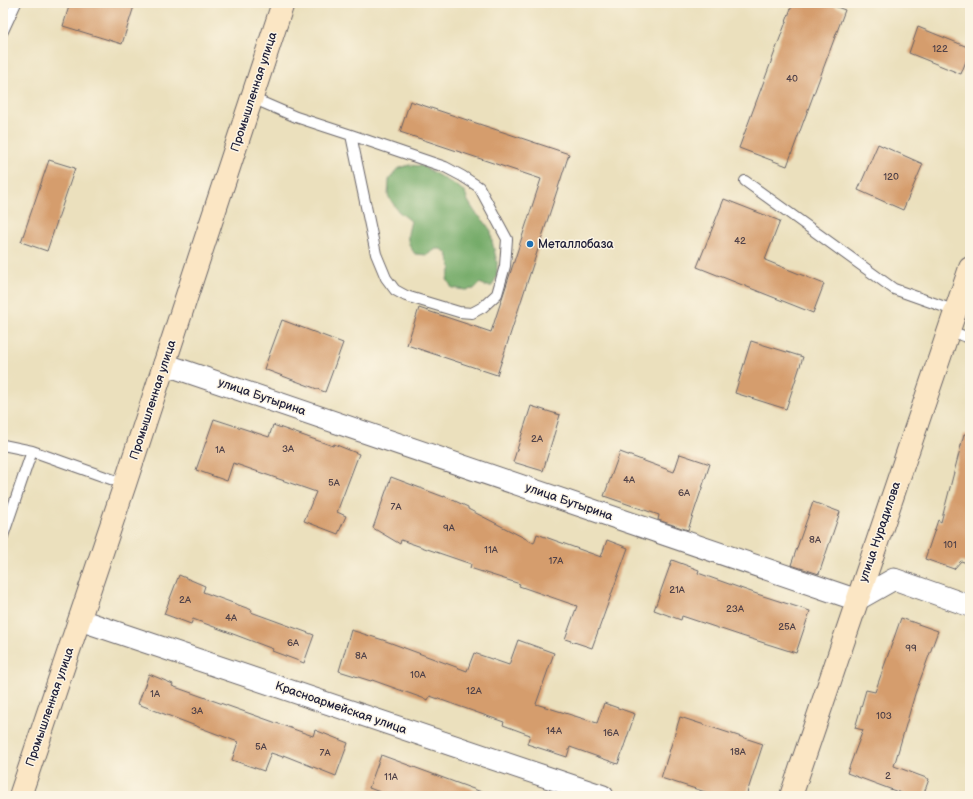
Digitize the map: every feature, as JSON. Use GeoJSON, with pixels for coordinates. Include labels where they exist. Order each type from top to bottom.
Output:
{"type":"FeatureCollection","features":[{"type":"Feature","properties":{"kind":"street","name":"Промышленная улица"},"geometry":{"type":"LineString","coordinates":[[20,796],[80,620],[283,3]]}},
{"type":"Feature","properties":{"kind":"street","name":"улица Нурадилова"},"geometry":{"type":"LineString","coordinates":[[791,796],[970,268]]}},
{"type":"Feature","properties":{"kind":"street","name":"улица Бутырина"},"geometry":{"type":"LineString","coordinates":[[164,364],[857,600]]}},
{"type":"Feature","properties":{"kind":"street"},"geometry":{"type":"LineString","coordinates":[[857,600],[894,579],[970,606]]}},
{"type":"Feature","properties":{"kind":"street","name":"Красноармейская улица"},"geometry":{"type":"LineString","coordinates":[[80,620],[603,796]]}},
{"type":"Feature","properties":{"kind":"lane"},"geometry":{"type":"LineString","coordinates":[[3,31],[16,3]]}},
{"type":"Feature","properties":{"kind":"lane"},"geometry":{"type":"LineString","coordinates":[[252,98],[296,117],[351,135],[445,167],[478,187],[507,239],[505,266],[497,294],[483,308],[472,313],[459,312],[406,296],[395,290],[386,278],[376,254],[351,135]]}},
{"type":"Feature","properties":{"kind":"lane"},"geometry":{"type":"LineString","coordinates":[[744,181],[894,289],[952,321],[970,338]]}},
{"type":"Feature","properties":{"kind":"lane"},"geometry":{"type":"LineString","coordinates":[[3,445],[32,451],[125,484]]}},
{"type":"Feature","properties":{"kind":"lane"},"geometry":{"type":"LineString","coordinates":[[3,536],[32,451]]}},
{"type":"Feature","properties":{"kind":"green space"},"geometry":{"type":"Polygon","coordinates":[[[409,165],[422,166],[465,192],[468,201],[475,212],[491,231],[497,262],[497,276],[492,286],[485,286],[480,283],[474,289],[465,290],[452,288],[447,279],[451,268],[447,253],[441,249],[436,249],[427,255],[415,254],[408,242],[411,221],[398,211],[388,196],[389,180],[397,169],[409,165]]]}},
{"type":"Feature","properties":{"kind":"building"},"geometry":{"type":"Polygon","coordinates":[[[70,3],[135,3],[122,44],[63,26],[70,3]]]}},
{"type":"Feature","properties":{"kind":"building"},"geometry":{"type":"Polygon","coordinates":[[[793,3],[826,3],[845,10],[787,166],[739,148],[793,3]]]}},
{"type":"Feature","properties":{"kind":"building"},"geometry":{"type":"Polygon","coordinates":[[[918,27],[970,48],[961,74],[909,53],[918,27]]]}},
{"type":"Feature","properties":{"kind":"building","name":"Металлобаза"},"geometry":{"type":"Polygon","coordinates":[[[410,101],[569,154],[497,375],[407,345],[419,308],[491,332],[541,179],[400,132],[410,101]]]}},
{"type":"Feature","properties":{"kind":"building"},"geometry":{"type":"Polygon","coordinates":[[[878,144],[923,164],[903,210],[858,190],[878,144]]]}},
{"type":"Feature","properties":{"kind":"building"},"geometry":{"type":"Polygon","coordinates":[[[49,160],[75,168],[47,251],[21,242],[49,160]]]}},
{"type":"Feature","properties":{"kind":"building"},"geometry":{"type":"Polygon","coordinates":[[[724,199],[780,221],[765,260],[824,284],[813,313],[697,267],[724,199]]]}},
{"type":"Feature","properties":{"kind":"building"},"geometry":{"type":"Polygon","coordinates":[[[282,320],[343,343],[325,392],[264,369],[282,320]]]}},
{"type":"Feature","properties":{"kind":"building"},"geometry":{"type":"Polygon","coordinates":[[[751,341],[803,357],[786,409],[735,393],[751,341]]]}},
{"type":"Feature","properties":{"kind":"building"},"geometry":{"type":"Polygon","coordinates":[[[531,406],[560,415],[543,471],[513,462],[531,406]]]}},
{"type":"Feature","properties":{"kind":"building"},"geometry":{"type":"Polygon","coordinates":[[[214,419],[269,437],[273,425],[333,446],[334,444],[359,454],[337,512],[346,516],[338,534],[304,521],[316,492],[233,463],[227,481],[196,470],[214,419]]]}},
{"type":"Feature","properties":{"kind":"building"},"geometry":{"type":"Polygon","coordinates":[[[964,434],[970,435],[970,564],[961,561],[954,569],[925,559],[938,520],[941,522],[964,434]]]}},
{"type":"Feature","properties":{"kind":"building"},"geometry":{"type":"Polygon","coordinates":[[[620,452],[674,472],[680,454],[710,464],[688,530],[658,520],[659,515],[604,496],[620,452]]]}},
{"type":"Feature","properties":{"kind":"building"},"geometry":{"type":"Polygon","coordinates":[[[391,477],[444,496],[468,507],[468,509],[534,543],[537,534],[601,557],[607,540],[628,548],[592,648],[565,639],[577,606],[519,586],[520,584],[470,568],[471,564],[401,540],[400,544],[373,528],[391,477]]]}},
{"type":"Feature","properties":{"kind":"building"},"geometry":{"type":"Polygon","coordinates":[[[813,502],[840,512],[819,574],[791,565],[813,502]]]}},
{"type":"Feature","properties":{"kind":"building"},"geometry":{"type":"Polygon","coordinates":[[[672,560],[699,570],[698,573],[810,611],[796,653],[682,616],[681,620],[654,610],[672,560]]]}},
{"type":"Feature","properties":{"kind":"building"},"geometry":{"type":"Polygon","coordinates":[[[179,575],[205,586],[203,592],[252,610],[251,612],[314,635],[304,663],[272,651],[273,649],[193,619],[191,624],[164,614],[179,575]]]}},
{"type":"Feature","properties":{"kind":"building"},"geometry":{"type":"Polygon","coordinates":[[[901,618],[938,631],[915,694],[894,766],[929,779],[923,796],[909,796],[847,773],[863,730],[855,728],[866,690],[875,692],[901,618]]]}},
{"type":"Feature","properties":{"kind":"building"},"geometry":{"type":"Polygon","coordinates":[[[351,630],[383,640],[467,671],[474,653],[509,665],[518,640],[554,653],[536,704],[597,723],[604,703],[635,714],[618,764],[570,747],[567,757],[527,744],[530,735],[503,725],[504,722],[430,696],[428,700],[372,680],[371,681],[339,671],[351,630]]]}},
{"type":"Feature","properties":{"kind":"building"},"geometry":{"type":"Polygon","coordinates":[[[149,674],[173,684],[172,686],[313,736],[315,730],[348,743],[336,776],[283,755],[283,757],[271,753],[264,771],[232,760],[238,742],[138,704],[149,674]]]}},
{"type":"Feature","properties":{"kind":"building"},"geometry":{"type":"Polygon","coordinates":[[[680,717],[763,744],[746,796],[718,796],[661,778],[680,717]]]}},
{"type":"Feature","properties":{"kind":"building"},"geometry":{"type":"Polygon","coordinates":[[[381,755],[487,794],[486,796],[391,796],[369,788],[381,755]]]}},
{"type":"Feature","properties":{"kind":"place","name":"Металлобаза"},"geometry":{"type":"Point","coordinates":[530,244]}}]}
